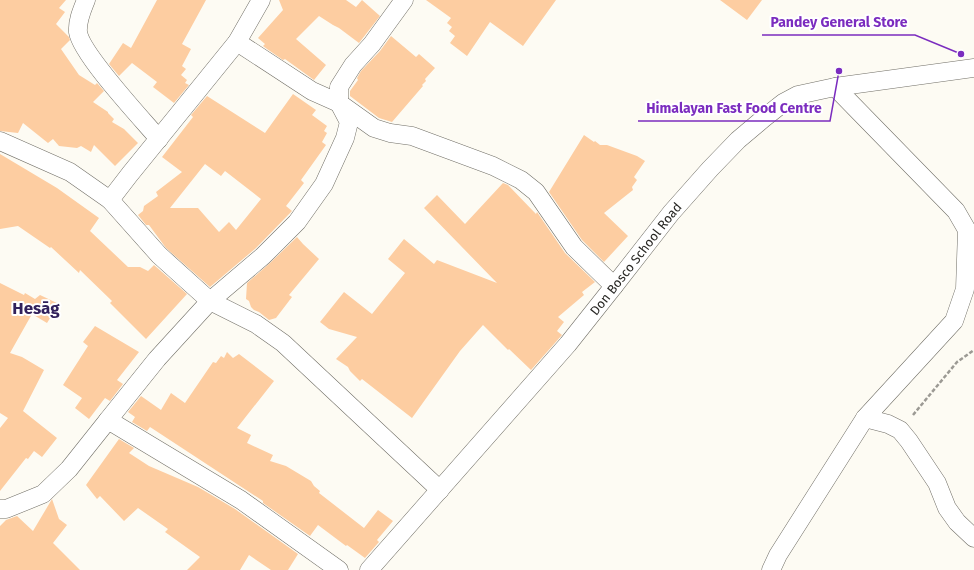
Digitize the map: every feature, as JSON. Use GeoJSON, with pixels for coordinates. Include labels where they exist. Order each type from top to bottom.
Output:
{"type":"FeatureCollection","features":[{"type":"Feature","properties":{"kind":"street"},"geometry":{"type":"LineString","coordinates":[[86,0],[79,18],[78,33],[86,51],[159,139]]}},
{"type":"Feature","properties":{"kind":"street"},"geometry":{"type":"LineString","coordinates":[[110,200],[237,42],[261,0]]}},
{"type":"Feature","properties":{"kind":"street"},"geometry":{"type":"LineString","coordinates":[[0,509],[6,509],[43,494],[69,468],[157,359],[210,301],[263,256],[297,222],[324,184],[345,138],[349,122],[339,103],[339,87],[404,0]]}},
{"type":"Feature","properties":{"kind":"street"},"geometry":{"type":"LineString","coordinates":[[237,42],[312,91],[339,103],[374,128],[419,139],[493,166],[521,180],[536,192],[574,247],[614,286]]}},
{"type":"Feature","properties":{"kind":"street","name":"Don Bosco School Road"},"geometry":{"type":"LineString","coordinates":[[373,568],[568,344],[671,212],[738,140],[783,103],[798,95],[835,87],[974,68]]}},
{"type":"Feature","properties":{"kind":"street"},"geometry":{"type":"LineString","coordinates":[[771,570],[778,555],[865,418],[954,321],[965,289],[967,230],[956,211],[835,87]]}},
{"type":"Feature","properties":{"kind":"street"},"geometry":{"type":"LineString","coordinates":[[0,141],[70,172],[110,200],[159,255],[210,301],[256,324],[282,343],[440,490]]}},
{"type":"Feature","properties":{"kind":"street"},"geometry":{"type":"LineString","coordinates":[[865,418],[888,424],[900,430],[937,483],[947,508],[957,522],[974,538]]}},
{"type":"Feature","properties":{"kind":"street"},"geometry":{"type":"LineString","coordinates":[[108,420],[241,500],[340,570]]}},
{"type":"Feature","properties":{"kind":"path"},"geometry":{"type":"LineString","coordinates":[[900,430],[926,401],[957,362],[974,350]]}},
{"type":"Feature","properties":{"kind":"building"},"geometry":{"type":"Polygon","coordinates":[[[0,0],[66,0],[59,8],[65,12],[56,24],[69,37],[70,40],[61,49],[79,75],[95,85],[97,83],[104,91],[93,102],[108,112],[114,119],[112,122],[124,129],[138,143],[115,166],[94,145],[91,152],[81,146],[77,148],[59,146],[53,139],[48,143],[23,123],[18,133],[0,131],[0,0]]]}},
{"type":"Feature","properties":{"kind":"building"},"geometry":{"type":"Polygon","coordinates":[[[157,0],[206,0],[182,44],[191,49],[182,66],[186,69],[181,75],[187,80],[185,83],[189,85],[174,103],[153,87],[157,82],[132,63],[119,76],[109,64],[123,43],[131,48],[157,0]]]}},
{"type":"Feature","properties":{"kind":"building"},"geometry":{"type":"Polygon","coordinates":[[[279,0],[346,0],[356,7],[362,0],[380,16],[359,43],[339,28],[319,16],[296,39],[326,65],[314,80],[285,59],[283,60],[263,46],[265,44],[258,38],[283,10],[279,0]]]}},
{"type":"Feature","properties":{"kind":"building"},"geometry":{"type":"Polygon","coordinates":[[[426,0],[556,0],[523,46],[490,22],[467,56],[450,43],[455,36],[449,31],[452,27],[447,23],[451,18],[426,0]]]}},
{"type":"Feature","properties":{"kind":"building"},"geometry":{"type":"Polygon","coordinates":[[[720,0],[762,0],[747,20],[720,0]]]}},
{"type":"Feature","properties":{"kind":"building"},"geometry":{"type":"Polygon","coordinates":[[[391,36],[416,57],[419,54],[435,68],[425,79],[426,81],[422,85],[423,86],[392,122],[379,118],[350,96],[350,91],[358,80],[357,78],[361,71],[380,51],[391,36]]]}},
{"type":"Feature","properties":{"kind":"building"},"geometry":{"type":"Polygon","coordinates":[[[293,94],[316,110],[312,115],[327,126],[324,131],[327,133],[322,142],[326,145],[301,180],[304,183],[286,206],[292,211],[256,248],[210,287],[166,248],[149,225],[146,225],[138,215],[143,211],[144,206],[158,196],[156,192],[182,172],[162,157],[193,117],[191,115],[207,96],[265,133],[293,94]],[[205,164],[170,208],[198,208],[219,232],[229,222],[236,230],[261,199],[225,171],[221,176],[205,164]]]}},
{"type":"Feature","properties":{"kind":"building"},"geometry":{"type":"Polygon","coordinates":[[[584,135],[600,145],[607,145],[637,156],[645,161],[634,177],[637,180],[632,187],[633,190],[604,213],[628,236],[604,262],[582,240],[549,192],[584,135]]]}},
{"type":"Feature","properties":{"kind":"building"},"geometry":{"type":"Polygon","coordinates":[[[0,154],[57,188],[99,218],[90,231],[128,267],[140,267],[148,271],[154,265],[187,294],[146,339],[110,303],[112,301],[80,270],[79,273],[51,247],[50,248],[18,226],[0,229],[0,154]]]}},
{"type":"Feature","properties":{"kind":"building"},"geometry":{"type":"Polygon","coordinates":[[[503,183],[508,185],[536,214],[537,212],[565,253],[595,282],[582,292],[584,295],[558,317],[564,322],[557,331],[562,335],[531,370],[483,325],[460,351],[412,418],[362,379],[360,381],[348,367],[336,359],[357,337],[329,329],[320,322],[344,292],[372,314],[405,273],[388,259],[404,239],[434,264],[437,260],[497,283],[424,208],[437,195],[465,224],[503,183]]]}},
{"type":"Feature","properties":{"kind":"building"},"geometry":{"type":"Polygon","coordinates":[[[297,237],[319,259],[289,295],[292,297],[276,318],[269,320],[254,310],[249,301],[246,299],[247,283],[297,237]]]}},
{"type":"Feature","properties":{"kind":"building"},"geometry":{"type":"Polygon","coordinates":[[[0,283],[24,295],[25,293],[35,299],[40,295],[59,304],[47,323],[32,314],[10,353],[22,357],[44,370],[23,411],[57,438],[42,457],[34,451],[28,459],[26,458],[0,491],[0,428],[8,418],[0,413],[0,283]]]}},
{"type":"Feature","properties":{"kind":"building"},"geometry":{"type":"Polygon","coordinates":[[[95,326],[139,352],[117,380],[123,384],[110,401],[105,398],[89,419],[75,408],[82,398],[63,385],[88,346],[83,342],[95,326]]]}},
{"type":"Feature","properties":{"kind":"building"},"geometry":{"type":"Polygon","coordinates":[[[227,352],[233,358],[239,354],[274,381],[237,428],[251,435],[247,443],[273,455],[270,461],[286,466],[311,481],[320,491],[319,493],[364,528],[378,510],[393,521],[377,540],[379,542],[365,558],[318,525],[310,536],[263,503],[263,501],[150,427],[147,431],[132,422],[135,417],[128,412],[141,396],[161,410],[171,393],[185,403],[213,362],[216,363],[221,356],[224,358],[227,352]]]}},
{"type":"Feature","properties":{"kind":"building"},"geometry":{"type":"Polygon","coordinates":[[[119,439],[134,448],[129,453],[149,466],[198,487],[235,509],[298,554],[288,570],[271,570],[249,555],[240,570],[187,570],[200,557],[165,532],[168,529],[138,508],[124,521],[100,496],[97,499],[86,485],[119,439]]]}},
{"type":"Feature","properties":{"kind":"building"},"geometry":{"type":"Polygon","coordinates":[[[52,499],[59,519],[67,525],[53,543],[80,570],[0,570],[0,526],[6,520],[17,516],[33,531],[52,499]]]}},
{"type":"Feature","properties":{"kind":"place","name":"Pandey General Store"},"geometry":{"type":"Point","coordinates":[961,54]}},
{"type":"Feature","properties":{"kind":"place","name":"Himalayan Fast Food Centre"},"geometry":{"type":"Point","coordinates":[839,71]}},
{"type":"Feature","properties":{"kind":"district","name":"Hesāg"},"geometry":{"type":"Point","coordinates":[36,308]}}]}
